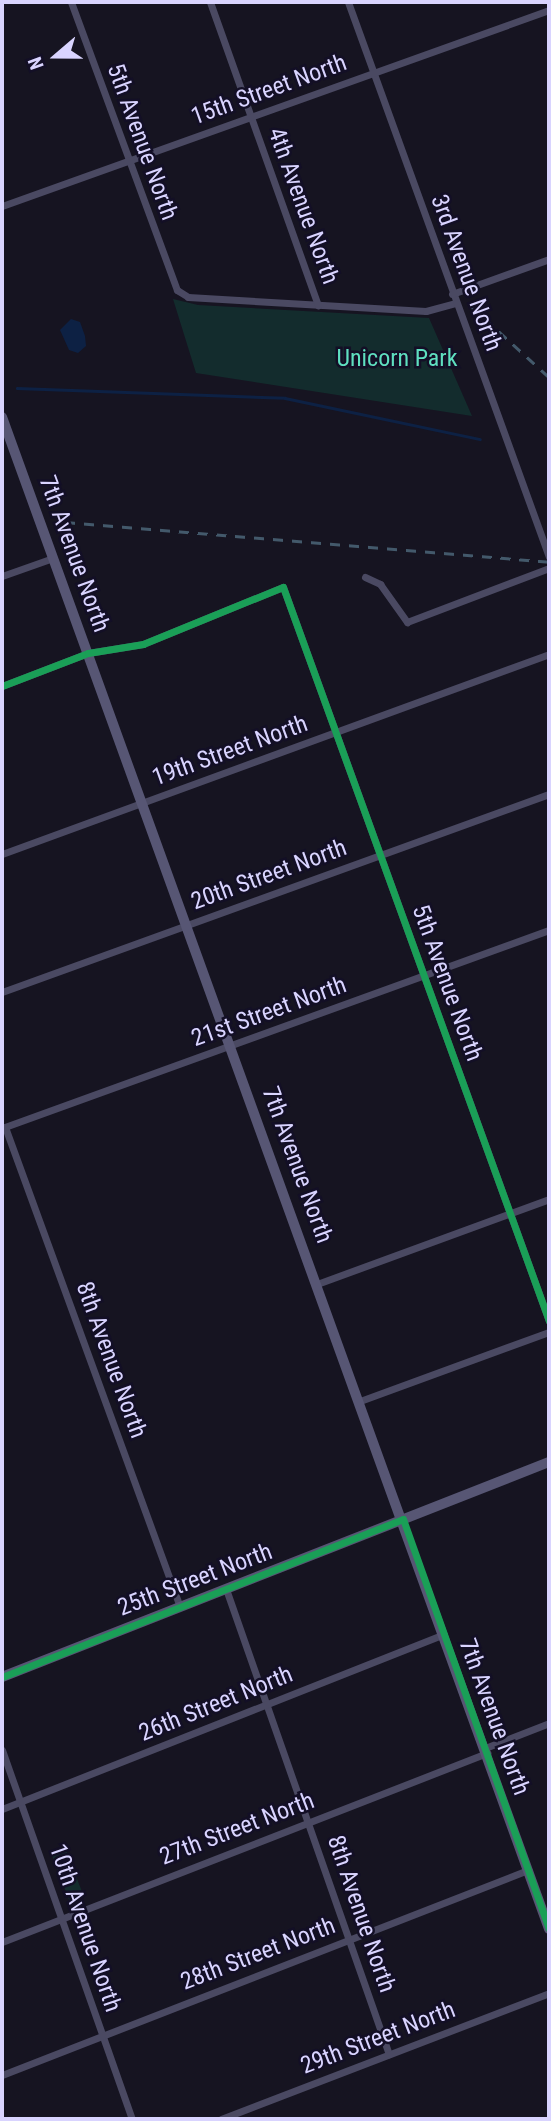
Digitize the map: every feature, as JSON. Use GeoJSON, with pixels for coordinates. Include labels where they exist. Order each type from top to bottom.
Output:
{"type":"FeatureCollection","features":[{"type":"Feature","properties":{"kind":"main road","name":"7th Avenue North"},"geometry":{"type":"LineString","coordinates":[[2,417],[403,1519],[549,1929]]}},
{"type":"Feature","properties":{"kind":"main road","name":"25th Street North"},"geometry":{"type":"LineString","coordinates":[[2,1677],[549,1462]]}},
{"type":"Feature","properties":{"kind":"street","name":"5th Avenue North"},"geometry":{"type":"LineString","coordinates":[[71,2],[171,282],[188,297],[426,311],[456,303]]}},
{"type":"Feature","properties":{"kind":"street","name":"4th Avenue North"},"geometry":{"type":"LineString","coordinates":[[210,2],[318,305]]}},
{"type":"Feature","properties":{"kind":"street","name":"3rd Avenue North"},"geometry":{"type":"LineString","coordinates":[[348,2],[549,557]]}},
{"type":"Feature","properties":{"kind":"street","name":"15th Street North"},"geometry":{"type":"LineString","coordinates":[[2,206],[549,10]]}},
{"type":"Feature","properties":{"kind":"street"},"geometry":{"type":"LineString","coordinates":[[452,293],[549,259]]}},
{"type":"Feature","properties":{"kind":"street"},"geometry":{"type":"LineString","coordinates":[[2,576],[53,558]]}},
{"type":"Feature","properties":{"kind":"street"},"geometry":{"type":"LineString","coordinates":[[365,577],[380,584],[407,622],[549,568]]}},
{"type":"Feature","properties":{"kind":"street","name":"5th Avenue North"},"geometry":{"type":"LineString","coordinates":[[88,653],[143,644],[283,587],[549,1321]]}},
{"type":"Feature","properties":{"kind":"street"},"geometry":{"type":"LineString","coordinates":[[2,685],[88,653]]}},
{"type":"Feature","properties":{"kind":"street","name":"19th Street North"},"geometry":{"type":"LineString","coordinates":[[2,854],[549,654]]}},
{"type":"Feature","properties":{"kind":"street","name":"20th Street North"},"geometry":{"type":"LineString","coordinates":[[2,992],[549,794]]}},
{"type":"Feature","properties":{"kind":"street","name":"21st Street North"},"geometry":{"type":"LineString","coordinates":[[3,1128],[549,930]]}},
{"type":"Feature","properties":{"kind":"street","name":"8th Avenue North"},"geometry":{"type":"LineString","coordinates":[[3,1128],[180,1606]]}},
{"type":"Feature","properties":{"kind":"street"},"geometry":{"type":"LineString","coordinates":[[317,1284],[549,1199]]}},
{"type":"Feature","properties":{"kind":"street"},"geometry":{"type":"LineString","coordinates":[[360,1401],[549,1332]]}},
{"type":"Feature","properties":{"kind":"street","name":"8th Avenue North"},"geometry":{"type":"LineString","coordinates":[[226,1589],[390,2054]]}},
{"type":"Feature","properties":{"kind":"street","name":"26th Street North"},"geometry":{"type":"LineString","coordinates":[[2,1809],[444,1634]]}},
{"type":"Feature","properties":{"kind":"street","name":"27th Street North"},"geometry":{"type":"LineString","coordinates":[[2,1942],[308,1822],[549,1723]]}},
{"type":"Feature","properties":{"kind":"street","name":"10th Avenue North"},"geometry":{"type":"LineString","coordinates":[[2,1750],[132,2119]]}},
{"type":"Feature","properties":{"kind":"street","name":"28th Street North"},"geometry":{"type":"LineString","coordinates":[[2,2075],[528,1870]]}},
{"type":"Feature","properties":{"kind":"street","name":"29th Street North"},"geometry":{"type":"LineString","coordinates":[[221,2119],[549,1993]]}},
{"type":"Feature","properties":{"kind":"green space","name":"Unicorn Park"},"geometry":{"type":"Polygon","coordinates":[[[173,299],[198,305],[429,318],[472,416],[196,373],[173,299]]]}},
{"type":"Feature","properties":{"kind":"green space"},"geometry":{"type":"Polygon","coordinates":[[[66,1850],[84,1897],[70,1902],[52,1855],[66,1850]]]}},
{"type":"Feature","properties":{"kind":"water"},"geometry":{"type":"Polygon","coordinates":[[[71,319],[80,322],[85,336],[86,346],[78,353],[69,350],[60,330],[71,319]]]}},
{"type":"Feature","properties":{"kind":"waterway"},"geometry":{"type":"LineString","coordinates":[[17,388],[285,398],[480,439]]}},
{"type":"Feature","properties":{"kind":"railway"},"geometry":{"type":"LineString","coordinates":[[471,306],[549,377]]}},
{"type":"Feature","properties":{"kind":"railway"},"geometry":{"type":"LineString","coordinates":[[65,522],[549,562]]}},
{"type":"Feature","properties":{"kind":"cycle path"},"geometry":{"type":"LineString","coordinates":[[2,686],[88,653],[143,644],[283,587],[549,1321]]}},
{"type":"Feature","properties":{"kind":"cycle path"},"geometry":{"type":"LineString","coordinates":[[2,1677],[403,1519],[549,1929]]}}]}
